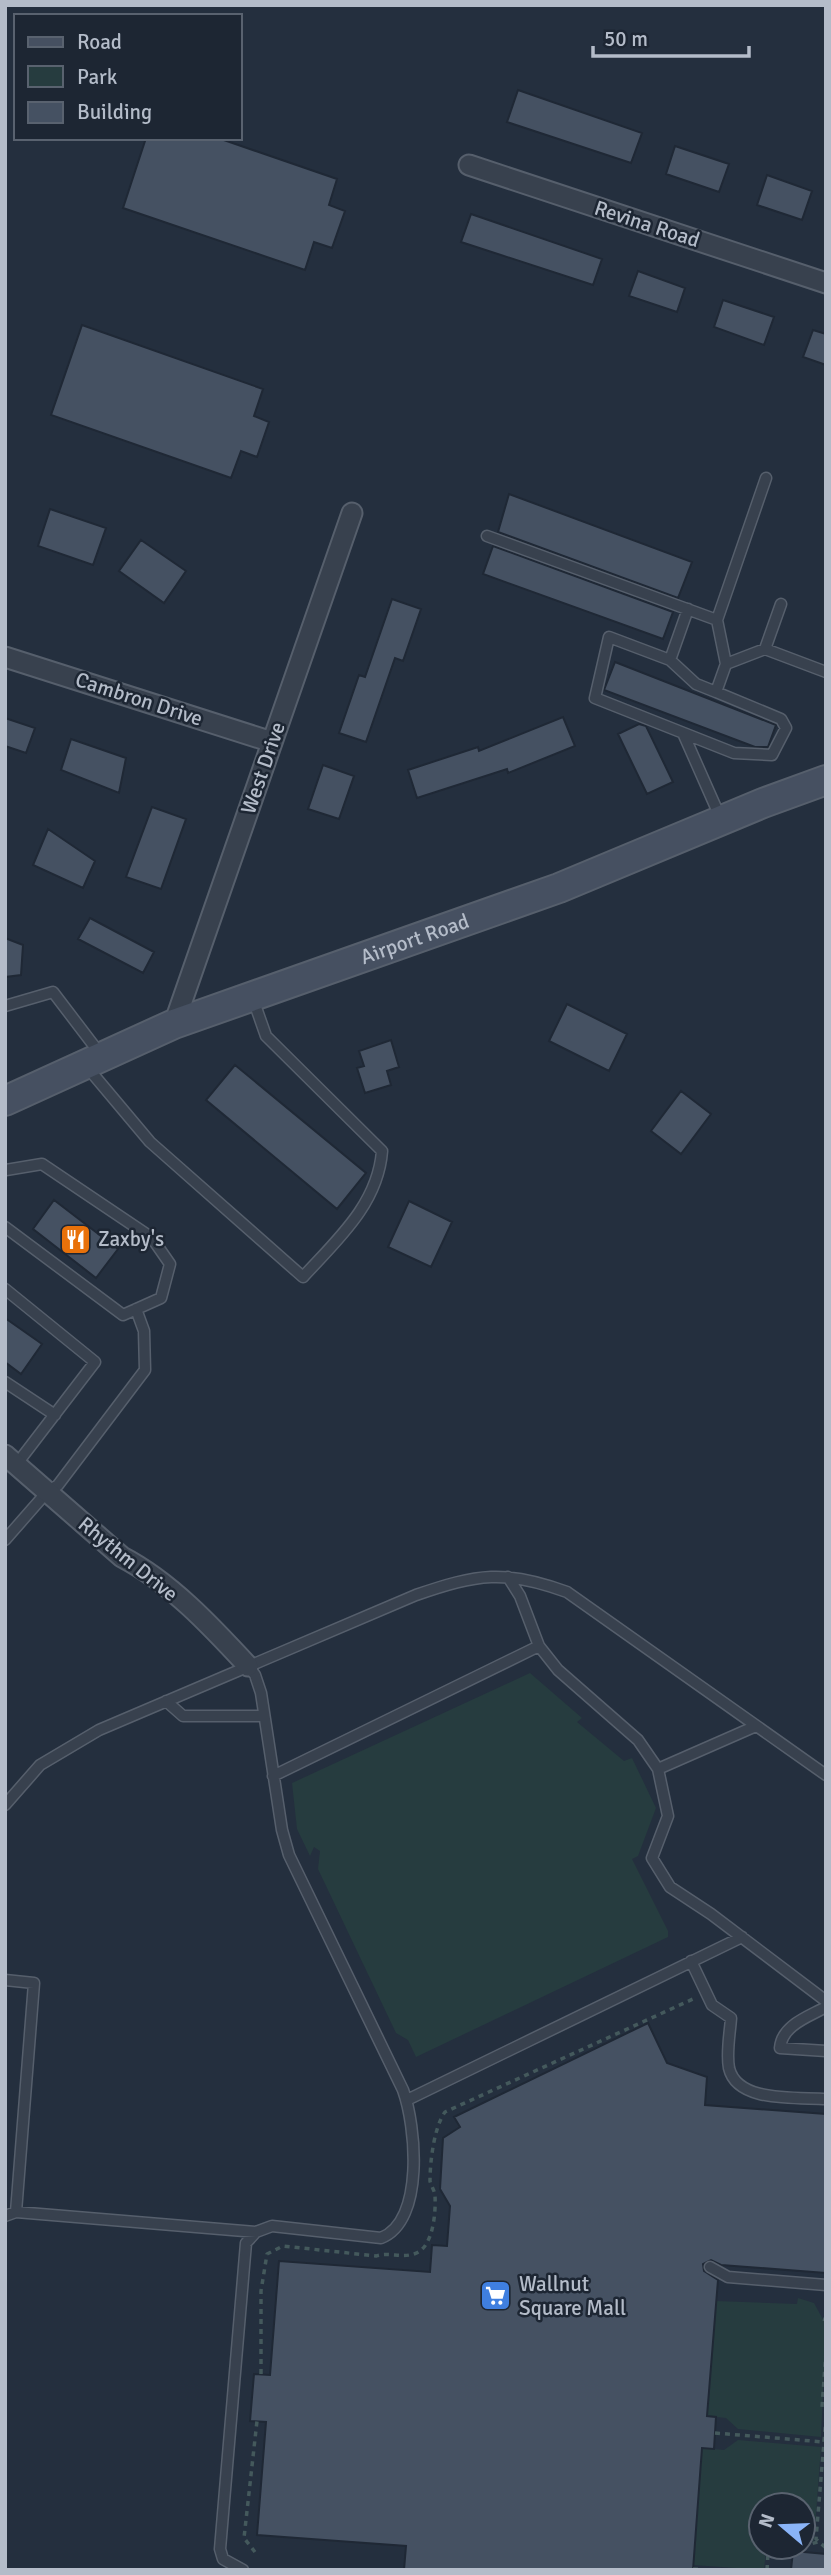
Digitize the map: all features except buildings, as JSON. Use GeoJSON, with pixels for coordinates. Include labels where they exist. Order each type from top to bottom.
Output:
{"type":"FeatureCollection","features":[{"type":"Feature","properties":{"kind":"street","name":"Revina Road"},"geometry":{"type":"LineString","coordinates":[[469,165],[826,283]]}},
{"type":"Feature","properties":{"kind":"street","name":"West Drive"},"geometry":{"type":"LineString","coordinates":[[174,1024],[352,513]]}},
{"type":"Feature","properties":{"kind":"street","name":"Cambron Drive"},"geometry":{"type":"LineString","coordinates":[[5,657],[272,741]]}},
{"type":"Feature","properties":{"kind":"street","name":"Airport Road"},"geometry":{"type":"LineString","coordinates":[[5,1101],[174,1024],[559,888],[826,780]]}},
{"type":"Feature","properties":{"kind":"street","name":"Rhythm Drive"},"geometry":{"type":"LineString","coordinates":[[11,1460],[122,1557],[142,1567],[212,1627],[248,1665]]}},
{"type":"Feature","properties":{"kind":"lane"},"geometry":{"type":"LineString","coordinates":[[716,692],[726,664],[717,620],[766,478]]}},
{"type":"Feature","properties":{"kind":"lane"},"geometry":{"type":"LineString","coordinates":[[486,536],[717,620]]}},
{"type":"Feature","properties":{"kind":"lane"},"geometry":{"type":"LineString","coordinates":[[765,649],[781,604]]}},
{"type":"Feature","properties":{"kind":"lane"},"geometry":{"type":"LineString","coordinates":[[670,660],[688,609]]}},
{"type":"Feature","properties":{"kind":"lane"},"geometry":{"type":"LineString","coordinates":[[609,637],[670,660],[696,684],[781,719],[786,728],[772,755],[734,753],[596,698],[609,637]]}},
{"type":"Feature","properties":{"kind":"lane"},"geometry":{"type":"LineString","coordinates":[[726,664],[765,649],[826,672]]}},
{"type":"Feature","properties":{"kind":"lane"},"geometry":{"type":"LineString","coordinates":[[683,733],[722,820]]}},
{"type":"Feature","properties":{"kind":"lane"},"geometry":{"type":"LineString","coordinates":[[5,1006],[53,992],[93,1060],[150,1142],[303,1277],[346,1230],[374,1190],[380,1174],[382,1151],[265,1036],[252,995]]}},
{"type":"Feature","properties":{"kind":"lane"},"geometry":{"type":"LineString","coordinates":[[5,1171],[43,1164],[152,1238],[170,1264],[161,1298],[122,1315],[5,1227]]}},
{"type":"Feature","properties":{"kind":"lane"},"geometry":{"type":"LineString","coordinates":[[5,1289],[95,1362],[55,1415],[11,1460]]}},
{"type":"Feature","properties":{"kind":"lane"},"geometry":{"type":"LineString","coordinates":[[5,1540],[47,1492],[58,1485],[145,1370],[144,1331],[136,1309]]}},
{"type":"Feature","properties":{"kind":"lane"},"geometry":{"type":"LineString","coordinates":[[5,1382],[55,1415]]}},
{"type":"Feature","properties":{"kind":"lane"},"geometry":{"type":"LineString","coordinates":[[508,1577],[520,1596],[539,1646],[558,1670],[638,1740],[658,1769],[668,1816],[652,1858],[670,1887],[742,1937],[826,2001]]}},
{"type":"Feature","properties":{"kind":"lane"},"geometry":{"type":"LineString","coordinates":[[5,1805],[23,1782],[50,1757],[99,1730],[248,1665],[466,1578],[508,1577],[567,1592],[826,1775]]}},
{"type":"Feature","properties":{"kind":"lane"},"geometry":{"type":"LineString","coordinates":[[273,1776],[539,1646]]}},
{"type":"Feature","properties":{"kind":"lane"},"geometry":{"type":"LineString","coordinates":[[5,2216],[16,2212],[256,2232],[272,2226],[381,2238],[391,2234],[406,2212],[410,2200],[414,2144],[407,2100],[289,1855],[273,1776],[261,1693],[255,1675],[248,1665]]}},
{"type":"Feature","properties":{"kind":"lane"},"geometry":{"type":"LineString","coordinates":[[166,1701],[183,1716],[264,1716]]}},
{"type":"Feature","properties":{"kind":"lane"},"geometry":{"type":"LineString","coordinates":[[658,1769],[755,1726]]}},
{"type":"Feature","properties":{"kind":"lane"},"geometry":{"type":"LineString","coordinates":[[407,2100],[742,1937]]}},
{"type":"Feature","properties":{"kind":"lane"},"geometry":{"type":"LineString","coordinates":[[691,1961],[712,2005],[731,2018],[728,2065],[733,2081],[741,2089],[826,2099]]}},
{"type":"Feature","properties":{"kind":"lane"},"geometry":{"type":"LineString","coordinates":[[5,1980],[34,1983],[16,2212]]}},
{"type":"Feature","properties":{"kind":"lane"},"geometry":{"type":"LineString","coordinates":[[826,2007],[790,2027],[781,2037],[780,2048],[826,2051]]}},
{"type":"Feature","properties":{"kind":"lane"},"geometry":{"type":"LineString","coordinates":[[243,2570],[223,2559],[220,2549],[244,2247],[256,2232]]}},
{"type":"Feature","properties":{"kind":"lane"},"geometry":{"type":"LineString","coordinates":[[710,2267],[728,2277],[826,2286]]}},
{"type":"Feature","properties":{"kind":"path"},"geometry":{"type":"LineString","coordinates":[[261,2374],[261,2291],[267,2254],[283,2246],[376,2256],[385,2253],[413,2255],[423,2249],[430,2235],[435,2194],[430,2183],[436,2135],[445,2112],[705,1994]]}},
{"type":"Feature","properties":{"kind":"path"},"geometry":{"type":"LineString","coordinates":[[826,2352],[822,2407],[826,2412]]}},
{"type":"Feature","properties":{"kind":"path"},"geometry":{"type":"LineString","coordinates":[[826,2417],[818,2542],[826,2549]]}},
{"type":"Feature","properties":{"kind":"path"},"geometry":{"type":"LineString","coordinates":[[255,2552],[244,2538],[257,2421]]}},
{"type":"Feature","properties":{"kind":"path"},"geometry":{"type":"LineString","coordinates":[[715,2434],[825,2442]]}},
{"type":"Feature","properties":{"kind":"path"},"geometry":{"type":"LineString","coordinates":[[693,2569],[707,2570]]}},
{"type":"Feature","properties":{"kind":"green space"},"geometry":{"type":"Polygon","coordinates":[[[530,1673],[582,1718],[577,1722],[624,1761],[632,1758],[656,1808],[638,1856],[632,1859],[668,1931],[668,1937],[416,2057],[408,2040],[396,2033],[318,1869],[320,1851],[314,1847],[310,1856],[297,1829],[292,1783],[530,1673]]]}},
{"type":"Feature","properties":{"kind":"green space"},"geometry":{"type":"Polygon","coordinates":[[[798,2298],[814,2303],[826,2325],[821,2437],[738,2429],[726,2418],[707,2416],[716,2301],[797,2304],[798,2298]]]}},
{"type":"Feature","properties":{"kind":"green space"},"geometry":{"type":"Polygon","coordinates":[[[738,2440],[821,2447],[817,2501],[817,2491],[747,2491],[747,2561],[765,2561],[764,2570],[693,2565],[702,2448],[724,2450],[738,2440]]]}},
{"type":"Feature","properties":{"kind":"place","name":"Zaxby's"},"geometry":{"type":"Point","coordinates":[75,1239]}},
{"type":"Feature","properties":{"kind":"place","name":"Wallnut Square Mall"},"geometry":{"type":"Point","coordinates":[496,2296]}}]}
